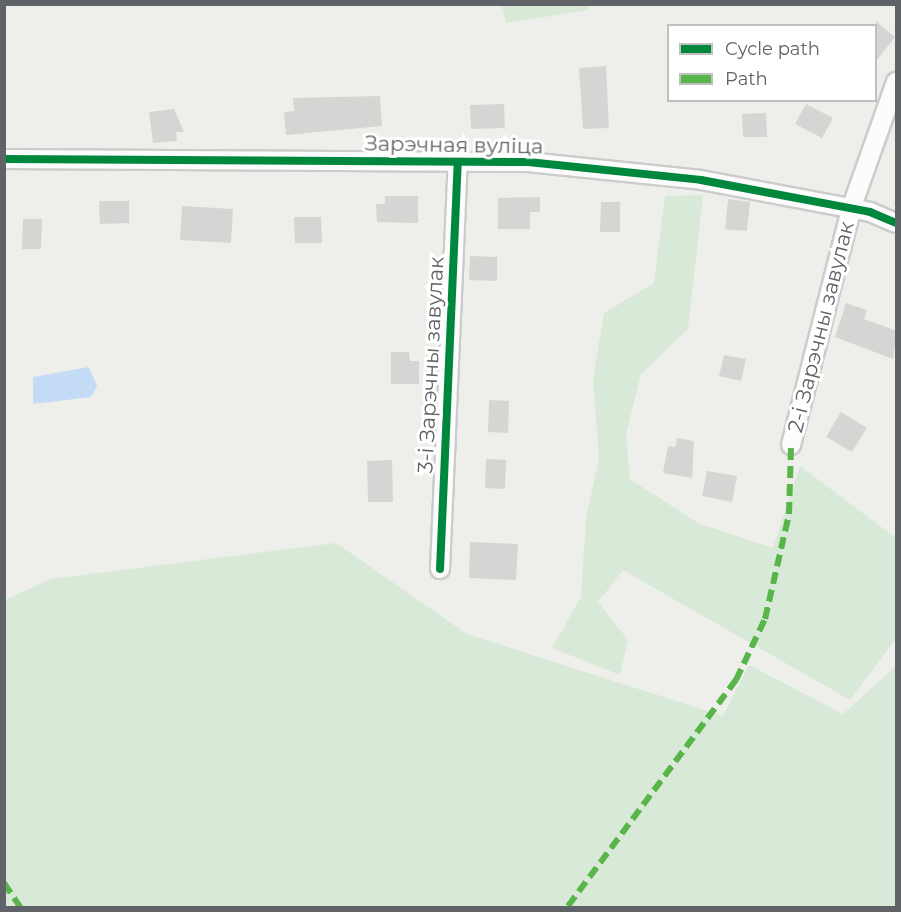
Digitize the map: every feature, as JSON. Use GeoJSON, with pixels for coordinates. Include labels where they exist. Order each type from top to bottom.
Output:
{"type":"FeatureCollection","features":[{"type":"Feature","properties":{"kind":"street","name":"2-і Зарэчны завулак"},"geometry":{"type":"LineString","coordinates":[[791,445],[851,209],[897,82]]}},
{"type":"Feature","properties":{"kind":"street","name":"Зарэчная вуліца"},"geometry":{"type":"LineString","coordinates":[[4,159],[528,162],[701,180],[851,209],[897,223]]}},
{"type":"Feature","properties":{"kind":"street","name":"3-і Зарэчны завулак"},"geometry":{"type":"LineString","coordinates":[[440,569],[458,162]]}},
{"type":"Feature","properties":{"kind":"green space"},"geometry":{"type":"Polygon","coordinates":[[[502,5],[589,5],[588,10],[506,23],[502,5]]]}},
{"type":"Feature","properties":{"kind":"green space"},"geometry":{"type":"Polygon","coordinates":[[[703,195],[688,329],[641,374],[626,434],[630,479],[698,523],[773,548],[800,466],[896,538],[896,638],[850,700],[623,570],[598,602],[628,640],[620,675],[552,648],[581,597],[586,519],[599,458],[593,378],[604,313],[654,283],[665,196],[703,195]]]}},
{"type":"Feature","properties":{"kind":"green space"},"geometry":{"type":"Polygon","coordinates":[[[336,543],[467,634],[723,716],[749,665],[843,714],[896,666],[896,907],[5,907],[5,600],[51,579],[336,543]]]}},
{"type":"Feature","properties":{"kind":"water"},"geometry":{"type":"Polygon","coordinates":[[[89,367],[97,386],[91,397],[33,404],[33,377],[89,367]]]}},
{"type":"Feature","properties":{"kind":"building"},"geometry":{"type":"Polygon","coordinates":[[[876,21],[895,37],[877,60],[877,24],[876,21]]]}},
{"type":"Feature","properties":{"kind":"building"},"geometry":{"type":"Polygon","coordinates":[[[606,66],[609,128],[583,129],[579,68],[606,66]]]}},
{"type":"Feature","properties":{"kind":"building"},"geometry":{"type":"Polygon","coordinates":[[[380,96],[382,126],[286,135],[284,112],[294,111],[293,98],[380,96]]]}},
{"type":"Feature","properties":{"kind":"building"},"geometry":{"type":"Polygon","coordinates":[[[504,104],[505,128],[471,129],[470,105],[504,104]]]}},
{"type":"Feature","properties":{"kind":"building"},"geometry":{"type":"Polygon","coordinates":[[[806,104],[833,118],[822,138],[795,124],[806,104]]]}},
{"type":"Feature","properties":{"kind":"building"},"geometry":{"type":"Polygon","coordinates":[[[174,109],[184,132],[176,132],[177,141],[153,143],[149,112],[174,109]]]}},
{"type":"Feature","properties":{"kind":"building"},"geometry":{"type":"Polygon","coordinates":[[[766,113],[767,137],[743,137],[742,114],[766,113]]]}},
{"type":"Feature","properties":{"kind":"building"},"geometry":{"type":"Polygon","coordinates":[[[385,196],[418,196],[418,223],[377,222],[376,204],[385,204],[385,196]]]}},
{"type":"Feature","properties":{"kind":"building"},"geometry":{"type":"Polygon","coordinates":[[[540,197],[540,212],[530,212],[530,229],[498,229],[498,198],[540,197]]]}},
{"type":"Feature","properties":{"kind":"building"},"geometry":{"type":"Polygon","coordinates":[[[728,199],[750,202],[747,231],[725,229],[728,199]]]}},
{"type":"Feature","properties":{"kind":"building"},"geometry":{"type":"Polygon","coordinates":[[[99,201],[129,201],[129,223],[100,224],[99,201]]]}},
{"type":"Feature","properties":{"kind":"building"},"geometry":{"type":"Polygon","coordinates":[[[601,202],[620,202],[620,232],[600,232],[601,202]]]}},
{"type":"Feature","properties":{"kind":"building"},"geometry":{"type":"Polygon","coordinates":[[[182,206],[233,209],[231,243],[180,240],[182,206]]]}},
{"type":"Feature","properties":{"kind":"building"},"geometry":{"type":"Polygon","coordinates":[[[294,217],[321,217],[322,243],[295,243],[294,217]]]}},
{"type":"Feature","properties":{"kind":"building"},"geometry":{"type":"Polygon","coordinates":[[[23,219],[42,219],[41,249],[22,249],[23,219]]]}},
{"type":"Feature","properties":{"kind":"building"},"geometry":{"type":"Polygon","coordinates":[[[470,256],[497,257],[497,281],[469,280],[470,256]]]}},
{"type":"Feature","properties":{"kind":"building"},"geometry":{"type":"Polygon","coordinates":[[[846,303],[867,310],[864,319],[897,331],[893,359],[835,337],[846,303]]]}},
{"type":"Feature","properties":{"kind":"building"},"geometry":{"type":"Polygon","coordinates":[[[391,352],[409,352],[410,361],[419,361],[419,384],[391,384],[391,352]]]}},
{"type":"Feature","properties":{"kind":"building"},"geometry":{"type":"Polygon","coordinates":[[[724,355],[746,359],[741,381],[719,376],[724,355]]]}},
{"type":"Feature","properties":{"kind":"building"},"geometry":{"type":"Polygon","coordinates":[[[489,400],[509,401],[508,433],[488,432],[489,400]]]}},
{"type":"Feature","properties":{"kind":"building"},"geometry":{"type":"Polygon","coordinates":[[[841,412],[867,428],[852,452],[826,437],[841,412]]]}},
{"type":"Feature","properties":{"kind":"building"},"geometry":{"type":"Polygon","coordinates":[[[677,438],[694,441],[692,478],[663,473],[668,446],[675,447],[677,438]]]}},
{"type":"Feature","properties":{"kind":"building"},"geometry":{"type":"Polygon","coordinates":[[[486,459],[506,460],[505,489],[485,488],[486,459]]]}},
{"type":"Feature","properties":{"kind":"building"},"geometry":{"type":"Polygon","coordinates":[[[392,460],[393,502],[368,502],[367,461],[392,460]]]}},
{"type":"Feature","properties":{"kind":"building"},"geometry":{"type":"Polygon","coordinates":[[[707,471],[737,476],[732,502],[702,496],[707,471]]]}},
{"type":"Feature","properties":{"kind":"building"},"geometry":{"type":"Polygon","coordinates":[[[470,542],[518,544],[516,580],[469,578],[470,542]]]}},
{"type":"Feature","properties":{"kind":"marked path"},"geometry":{"type":"LineString","coordinates":[[568,906],[736,680],[765,619],[789,514],[791,445]]}},
{"type":"Feature","properties":{"kind":"marked path"},"geometry":{"type":"LineString","coordinates":[[4,883],[21,908]]}},
{"type":"Feature","properties":{"kind":"cycle path"},"geometry":{"type":"LineString","coordinates":[[4,159],[528,162],[701,180],[870,212],[896,223]]}},
{"type":"Feature","properties":{"kind":"cycle path"},"geometry":{"type":"LineString","coordinates":[[440,569],[458,162]]}}]}
